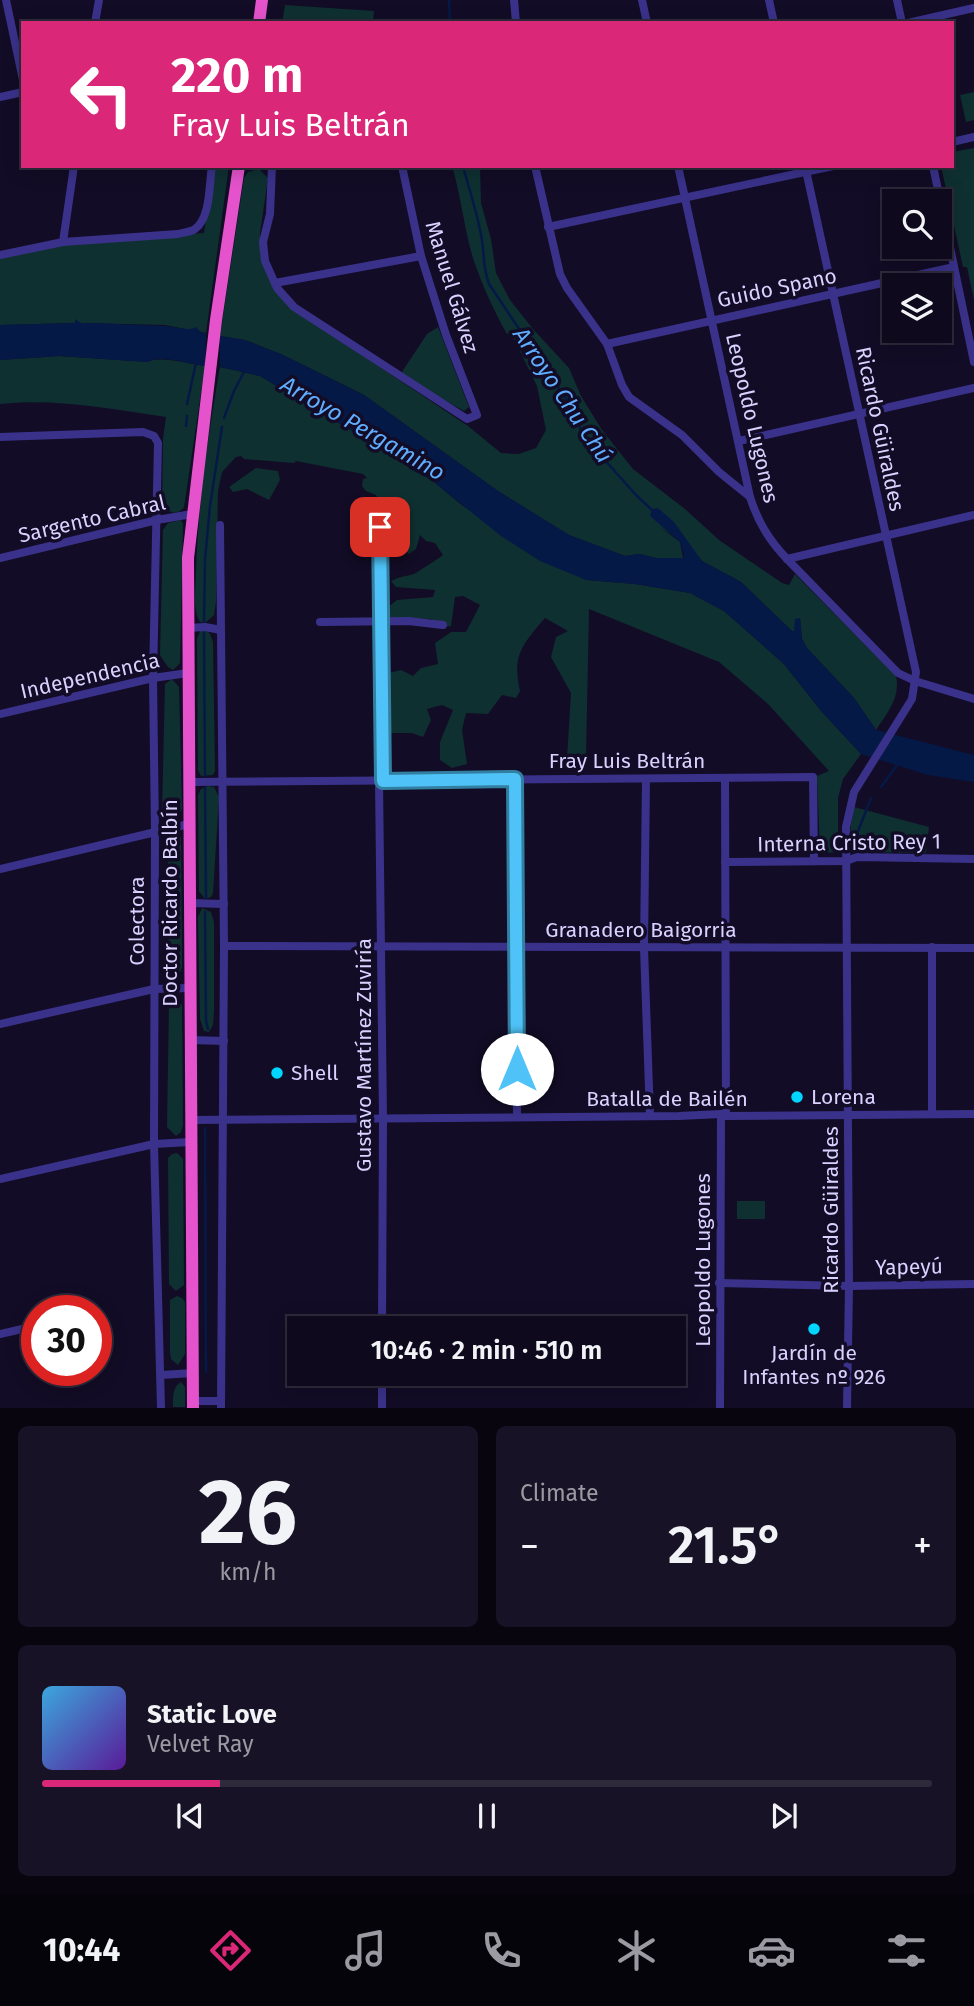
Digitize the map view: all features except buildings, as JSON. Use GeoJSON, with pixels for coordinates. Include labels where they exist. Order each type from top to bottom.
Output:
{"type":"FeatureCollection","features":[{"type":"Feature","properties":{"kind":"highway"},"geometry":{"type":"LineString","coordinates":[[259,21],[262,0]]}},
{"type":"Feature","properties":{"kind":"highway","name":"Doctor Ricardo Balbín"},"geometry":{"type":"LineString","coordinates":[[193,1404],[188,558],[216,320],[239,168]]}},
{"type":"Feature","properties":{"kind":"street"},"geometry":{"type":"LineString","coordinates":[[6,0],[21,71]]}},
{"type":"Feature","properties":{"kind":"street"},"geometry":{"type":"LineString","coordinates":[[95,21],[99,0]]}},
{"type":"Feature","properties":{"kind":"street"},"geometry":{"type":"LineString","coordinates":[[514,0],[516,21]]}},
{"type":"Feature","properties":{"kind":"street"},"geometry":{"type":"LineString","coordinates":[[642,0],[647,21]]}},
{"type":"Feature","properties":{"kind":"street"},"geometry":{"type":"LineString","coordinates":[[769,0],[774,21]]}},
{"type":"Feature","properties":{"kind":"street"},"geometry":{"type":"LineString","coordinates":[[897,0],[902,21]]}},
{"type":"Feature","properties":{"kind":"street"},"geometry":{"type":"LineString","coordinates":[[917,21],[974,8]]}},
{"type":"Feature","properties":{"kind":"street"},"geometry":{"type":"LineString","coordinates":[[0,97],[21,92]]}},
{"type":"Feature","properties":{"kind":"street"},"geometry":{"type":"LineString","coordinates":[[954,142],[974,137]]}},
{"type":"Feature","properties":{"kind":"street"},"geometry":{"type":"LineString","coordinates":[[63,242],[74,168]]}},
{"type":"Feature","properties":{"kind":"street"},"geometry":{"type":"LineString","coordinates":[[0,255],[63,242],[178,234],[195,230],[202,221],[212,168]]}},
{"type":"Feature","properties":{"kind":"street"},"geometry":{"type":"LineString","coordinates":[[272,168],[270,214],[263,242],[265,261],[275,283],[421,256]]}},
{"type":"Feature","properties":{"kind":"street","name":"Manuel Gálvez"},"geometry":{"type":"LineString","coordinates":[[275,283],[294,307],[457,414],[467,419],[477,415],[446,335],[421,256],[402,168]]}},
{"type":"Feature","properties":{"kind":"street"},"geometry":{"type":"LineString","coordinates":[[535,168],[548,227],[567,288],[607,344],[629,397],[682,436],[750,497]]}},
{"type":"Feature","properties":{"kind":"street","name":"Leopoldo Lugones"},"geometry":{"type":"LineString","coordinates":[[678,168],[750,497],[760,525],[771,542],[898,673],[974,699]]}},
{"type":"Feature","properties":{"kind":"street"},"geometry":{"type":"LineString","coordinates":[[933,168],[974,362]]}},
{"type":"Feature","properties":{"kind":"street"},"geometry":{"type":"LineString","coordinates":[[548,227],[806,169]]}},
{"type":"Feature","properties":{"kind":"street","name":"Ricardo Güiraldes"},"geometry":{"type":"LineString","coordinates":[[806,169],[913,654],[915,681],[912,699],[850,803],[846,827],[849,1286],[847,1408]]}},
{"type":"Feature","properties":{"kind":"street","name":"Guido Spano"},"geometry":{"type":"LineString","coordinates":[[607,344],[954,267]]}},
{"type":"Feature","properties":{"kind":"street"},"geometry":{"type":"LineString","coordinates":[[739,441],[974,388]]}},
{"type":"Feature","properties":{"kind":"street","name":"Colectora"},"geometry":{"type":"LineString","coordinates":[[0,437],[143,432],[154,436],[158,443],[153,678],[154,1144],[161,1408]]}},
{"type":"Feature","properties":{"kind":"street","name":"Gustavo Martínez Zuviría"},"geometry":{"type":"LineString","coordinates":[[380,503],[382,1316]]}},
{"type":"Feature","properties":{"kind":"street","name":"Sargento Cabral"},"geometry":{"type":"LineString","coordinates":[[0,558],[192,514]]}},
{"type":"Feature","properties":{"kind":"street"},"geometry":{"type":"LineString","coordinates":[[787,559],[974,515]]}},
{"type":"Feature","properties":{"kind":"street"},"geometry":{"type":"LineString","coordinates":[[193,1404],[221,1404],[224,904],[220,524]]}},
{"type":"Feature","properties":{"kind":"street"},"geometry":{"type":"LineString","coordinates":[[320,622],[443,625]]}},
{"type":"Feature","properties":{"kind":"street"},"geometry":{"type":"LineString","coordinates":[[188,628],[221,630]]}},
{"type":"Feature","properties":{"kind":"street","name":"Independencia"},"geometry":{"type":"LineString","coordinates":[[0,714],[153,678],[188,673]]}},
{"type":"Feature","properties":{"kind":"street","name":"Fray Luis Beltrán"},"geometry":{"type":"LineString","coordinates":[[189,782],[813,777],[814,861]]}},
{"type":"Feature","properties":{"kind":"street","name":"Leopoldo Lugones"},"geometry":{"type":"LineString","coordinates":[[720,1408],[724,778]]}},
{"type":"Feature","properties":{"kind":"street"},"geometry":{"type":"LineString","coordinates":[[515,779],[517,1117]]}},
{"type":"Feature","properties":{"kind":"street"},"geometry":{"type":"LineString","coordinates":[[646,779],[644,948],[650,1116]]}},
{"type":"Feature","properties":{"kind":"street"},"geometry":{"type":"LineString","coordinates":[[0,869],[189,824]]}},
{"type":"Feature","properties":{"kind":"street","name":"Interna Cristo Rey 1"},"geometry":{"type":"LineString","coordinates":[[725,862],[846,861],[857,857],[974,859]]}},
{"type":"Feature","properties":{"kind":"street"},"geometry":{"type":"LineString","coordinates":[[189,903],[224,904]]}},
{"type":"Feature","properties":{"kind":"street","name":"Granadero Baigorria"},"geometry":{"type":"LineString","coordinates":[[224,946],[974,947]]}},
{"type":"Feature","properties":{"kind":"street"},"geometry":{"type":"LineString","coordinates":[[932,947],[932,1114]]}},
{"type":"Feature","properties":{"kind":"street"},"geometry":{"type":"LineString","coordinates":[[0,1024],[154,989],[190,988]]}},
{"type":"Feature","properties":{"kind":"street"},"geometry":{"type":"LineString","coordinates":[[191,1040],[224,1041]]}},
{"type":"Feature","properties":{"kind":"street","name":"Batalla de Bailén"},"geometry":{"type":"LineString","coordinates":[[191,1120],[974,1114]]}},
{"type":"Feature","properties":{"kind":"street"},"geometry":{"type":"LineString","coordinates":[[0,1179],[154,1144],[191,1142]]}},
{"type":"Feature","properties":{"kind":"street","name":"Yapeyú"},"geometry":{"type":"LineString","coordinates":[[719,1283],[849,1286],[974,1284]]}},
{"type":"Feature","properties":{"kind":"street"},"geometry":{"type":"LineString","coordinates":[[0,1334],[21,1329]]}},
{"type":"Feature","properties":{"kind":"street"},"geometry":{"type":"LineString","coordinates":[[161,1375],[193,1373]]}},
{"type":"Feature","properties":{"kind":"street"},"geometry":{"type":"LineString","coordinates":[[382,1386],[382,1408]]}},
{"type":"Feature","properties":{"kind":"green space"},"geometry":{"type":"Polygon","coordinates":[[[285,5],[374,11],[373,21],[282,21],[285,5]]]}},
{"type":"Feature","properties":{"kind":"green space"},"geometry":{"type":"Polygon","coordinates":[[[974,92],[974,120],[966,122],[960,95],[974,92]]]}},
{"type":"Feature","properties":{"kind":"green space"},"geometry":{"type":"Polygon","coordinates":[[[974,148],[974,300],[967,267],[963,267],[952,217],[952,189],[946,189],[941,168],[954,168],[954,152],[974,148]]]}},
{"type":"Feature","properties":{"kind":"green space"},"geometry":{"type":"Polygon","coordinates":[[[214,168],[229,168],[206,333],[165,325],[81,323],[75,320],[75,323],[0,325],[0,258],[64,245],[204,233],[214,168]]]}},
{"type":"Feature","properties":{"kind":"green space"},"geometry":{"type":"Polygon","coordinates":[[[453,168],[480,168],[481,203],[491,239],[496,273],[510,300],[569,368],[581,396],[602,430],[633,469],[685,509],[719,540],[782,583],[789,585],[795,574],[896,676],[895,698],[876,730],[854,698],[807,648],[802,639],[800,618],[794,632],[792,631],[741,582],[702,561],[689,546],[660,527],[680,542],[683,558],[656,558],[639,554],[625,556],[569,535],[498,491],[364,395],[283,355],[245,340],[220,336],[244,178],[248,172],[259,169],[268,178],[260,233],[261,254],[297,312],[468,426],[501,453],[519,454],[536,448],[546,430],[537,386],[512,335],[507,334],[502,325],[480,278],[470,247],[453,168]]]}},
{"type":"Feature","properties":{"kind":"green space"},"geometry":{"type":"Polygon","coordinates":[[[438,327],[469,407],[464,411],[400,375],[427,334],[438,327]]]}},
{"type":"Feature","properties":{"kind":"green space"},"geometry":{"type":"Polygon","coordinates":[[[59,356],[148,362],[167,360],[205,366],[184,507],[181,510],[173,512],[162,505],[166,417],[63,403],[0,404],[0,360],[59,356]]]}},
{"type":"Feature","properties":{"kind":"green space"},"geometry":{"type":"Polygon","coordinates":[[[220,367],[260,376],[399,456],[410,469],[429,478],[463,506],[586,580],[635,584],[690,593],[724,611],[784,664],[822,712],[861,754],[843,779],[838,798],[838,852],[820,853],[817,776],[829,771],[768,704],[719,662],[589,609],[586,756],[567,759],[571,693],[551,657],[556,637],[568,631],[545,618],[525,643],[518,659],[520,691],[516,698],[502,695],[488,714],[466,713],[462,730],[467,764],[452,768],[440,760],[440,742],[453,710],[442,705],[427,709],[431,720],[423,737],[412,733],[386,733],[385,674],[401,670],[413,676],[421,668],[438,664],[435,643],[451,632],[466,632],[480,605],[463,596],[455,597],[451,626],[436,628],[432,619],[388,618],[387,608],[397,600],[433,597],[435,590],[396,587],[391,581],[414,574],[443,555],[435,543],[426,541],[420,535],[416,549],[409,554],[402,541],[400,513],[393,508],[384,511],[376,495],[362,486],[363,479],[367,478],[363,474],[296,461],[294,463],[236,457],[222,472],[218,491],[214,615],[205,623],[200,622],[195,598],[199,521],[220,367]]]}},
{"type":"Feature","properties":{"kind":"green space"},"geometry":{"type":"Polygon","coordinates":[[[256,468],[278,471],[280,480],[269,500],[247,489],[233,492],[229,487],[256,468]]]}},
{"type":"Feature","properties":{"kind":"green space"},"geometry":{"type":"Polygon","coordinates":[[[181,520],[180,663],[173,670],[160,655],[163,530],[168,523],[181,520]]]}},
{"type":"Feature","properties":{"kind":"green space"},"geometry":{"type":"Polygon","coordinates":[[[205,629],[213,642],[215,771],[213,775],[201,776],[198,770],[197,639],[200,631],[205,629]]]}},
{"type":"Feature","properties":{"kind":"green space"},"geometry":{"type":"Polygon","coordinates":[[[172,679],[179,687],[182,809],[175,817],[165,818],[162,813],[165,684],[172,679]]]}},
{"type":"Feature","properties":{"kind":"green space"},"geometry":{"type":"Polygon","coordinates":[[[214,787],[219,797],[213,893],[205,899],[199,891],[198,795],[201,789],[214,787]]]}},
{"type":"Feature","properties":{"kind":"green space"},"geometry":{"type":"Polygon","coordinates":[[[854,807],[929,827],[926,853],[858,852],[850,837],[854,807]]]}},
{"type":"Feature","properties":{"kind":"green space"},"geometry":{"type":"Polygon","coordinates":[[[174,831],[179,833],[181,838],[182,967],[178,978],[173,980],[169,976],[168,839],[169,834],[174,831]]]}},
{"type":"Feature","properties":{"kind":"green space"},"geometry":{"type":"Polygon","coordinates":[[[202,908],[211,912],[214,922],[214,1011],[213,1025],[209,1032],[204,1031],[200,1019],[198,917],[202,908]]]}},
{"type":"Feature","properties":{"kind":"green space"},"geometry":{"type":"Polygon","coordinates":[[[172,999],[177,999],[182,1005],[183,1125],[176,1136],[167,1127],[169,1004],[172,999]]]}},
{"type":"Feature","properties":{"kind":"green space"},"geometry":{"type":"Polygon","coordinates":[[[177,1153],[183,1159],[184,1285],[176,1291],[169,1284],[168,1158],[177,1153]]]}},
{"type":"Feature","properties":{"kind":"green space"},"geometry":{"type":"Polygon","coordinates":[[[737,1201],[765,1201],[765,1219],[737,1219],[737,1201]]]}},
{"type":"Feature","properties":{"kind":"green space"},"geometry":{"type":"Polygon","coordinates":[[[177,1296],[185,1302],[185,1354],[178,1365],[171,1359],[170,1353],[170,1300],[177,1296]]]}},
{"type":"Feature","properties":{"kind":"green space"},"geometry":{"type":"Polygon","coordinates":[[[181,1382],[185,1387],[185,1407],[173,1407],[173,1396],[181,1382]]]}},
{"type":"Feature","properties":{"kind":"water"},"geometry":{"type":"Polygon","coordinates":[[[75,319],[81,323],[185,329],[196,327],[206,333],[205,366],[167,359],[148,362],[59,356],[0,360],[0,325],[75,323],[75,319]]]}},
{"type":"Feature","properties":{"kind":"water","name":"Arroyo Pergamino"},"geometry":{"type":"Polygon","coordinates":[[[220,336],[245,340],[283,355],[364,395],[498,491],[569,535],[625,556],[639,554],[656,558],[683,558],[680,542],[650,516],[652,509],[658,508],[674,522],[702,561],[741,582],[792,631],[795,619],[800,618],[802,639],[807,648],[854,698],[876,730],[974,755],[974,782],[928,775],[861,754],[822,712],[784,664],[724,611],[690,593],[635,584],[586,580],[540,561],[501,536],[429,478],[410,469],[399,456],[260,376],[220,367],[220,336]]]}},
{"type":"Feature","properties":{"kind":"waterway","name":"Arroyo Chu Chú"},"geometry":{"type":"LineString","coordinates":[[449,0],[450,21]]}},
{"type":"Feature","properties":{"kind":"waterway","name":"Arroyo Chu Chú"},"geometry":{"type":"LineString","coordinates":[[464,168],[479,226],[489,284],[568,402],[580,428],[594,448],[653,511]]}},
{"type":"Feature","properties":{"kind":"waterway"},"geometry":{"type":"LineString","coordinates":[[187,404],[196,363]]}},
{"type":"Feature","properties":{"kind":"waterway"},"geometry":{"type":"LineString","coordinates":[[224,418],[245,370]]}},
{"type":"Feature","properties":{"kind":"waterway"},"geometry":{"type":"LineString","coordinates":[[186,426],[187,416]]}},
{"type":"Feature","properties":{"kind":"waterway"},"geometry":{"type":"LineString","coordinates":[[204,622],[205,560],[222,427]]}},
{"type":"Feature","properties":{"kind":"waterway"},"geometry":{"type":"LineString","coordinates":[[204,631],[205,776]]}},
{"type":"Feature","properties":{"kind":"waterway"},"geometry":{"type":"LineString","coordinates":[[881,787],[897,765]]}},
{"type":"Feature","properties":{"kind":"waterway"},"geometry":{"type":"LineString","coordinates":[[205,788],[206,898]]}},
{"type":"Feature","properties":{"kind":"waterway"},"geometry":{"type":"LineString","coordinates":[[855,839],[871,798]]}},
{"type":"Feature","properties":{"kind":"waterway"},"geometry":{"type":"LineString","coordinates":[[205,912],[208,1029]]}},
{"type":"Feature","properties":{"kind":"waterway"},"geometry":{"type":"LineString","coordinates":[[205,1128],[206,1372]]}},
{"type":"Feature","properties":{"kind":"place","name":"Shell"},"geometry":{"type":"Point","coordinates":[277,1073]}},
{"type":"Feature","properties":{"kind":"place","name":"Lorena"},"geometry":{"type":"Point","coordinates":[797,1097]}},
{"type":"Feature","properties":{"kind":"place","name":"Jardín de Infantes nº 926"},"geometry":{"type":"Point","coordinates":[814,1329]}},
{"type":"Feature","properties":{"kind":"route"},"geometry":{"type":"LineString","coordinates":[[380,527],[383,781],[515,779],[517,1069]]}}]}
